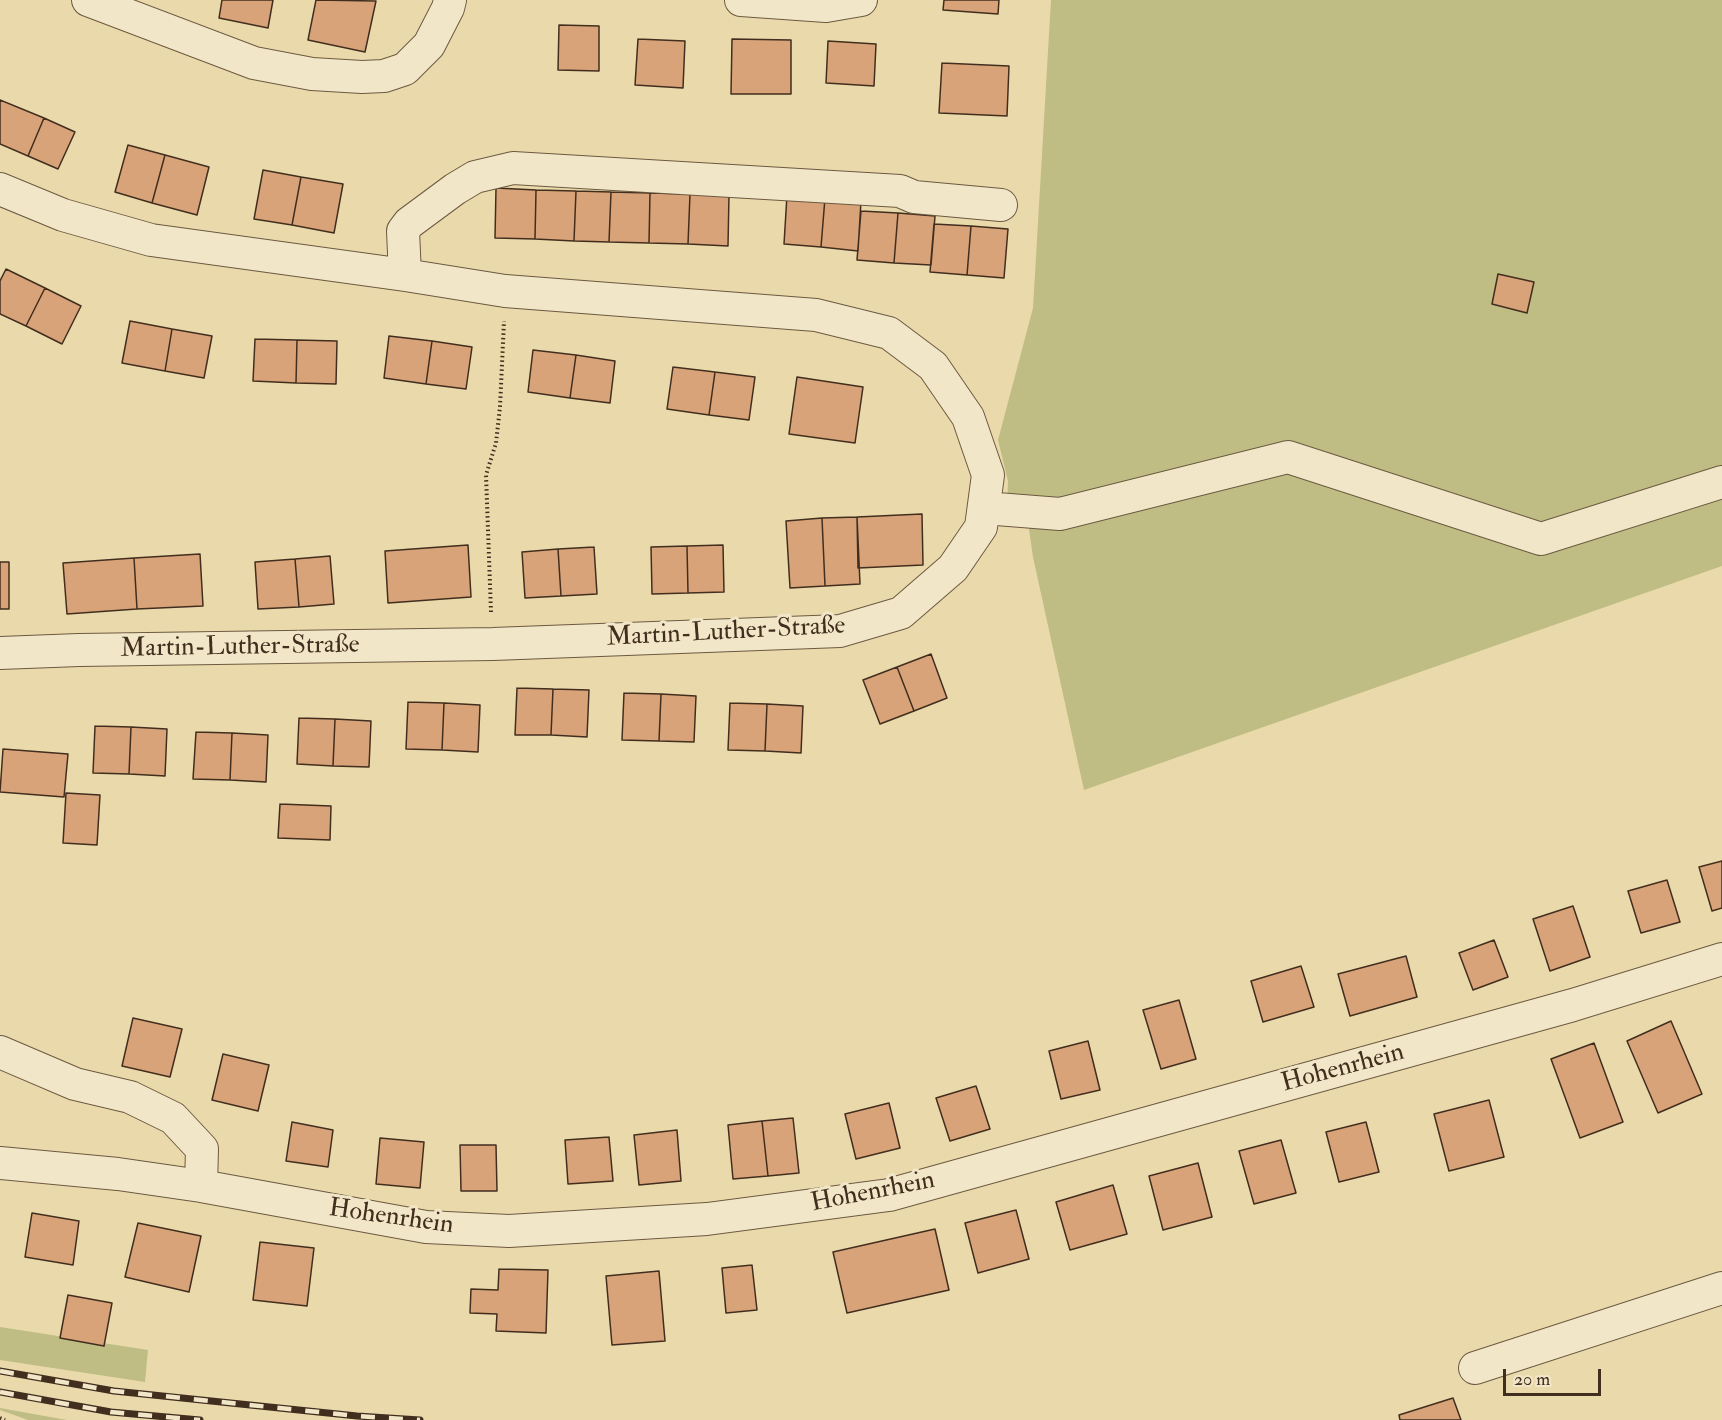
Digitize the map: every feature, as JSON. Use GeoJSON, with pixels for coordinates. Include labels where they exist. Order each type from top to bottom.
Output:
{"type":"FeatureCollection","features":[{"type":"Feature","properties":{"kind":"street"},"geometry":{"type":"LineString","coordinates":[[88,0],[254,63],[312,74],[362,77],[384,75],[405,69],[429,45],[450,0]]}},
{"type":"Feature","properties":{"kind":"street"},"geometry":{"type":"LineString","coordinates":[[741,0],[826,6],[861,0]]}},
{"type":"Feature","properties":{"kind":"street"},"geometry":{"type":"LineString","coordinates":[[405,275],[403,231],[409,223],[454,189],[475,177],[513,168],[900,191],[914,197],[1001,205]]}},
{"type":"Feature","properties":{"kind":"street","name":"Martin-Luther-Straße"},"geometry":{"type":"LineString","coordinates":[[0,189],[63,215],[151,240],[505,291],[816,315],[889,333],[933,366],[968,417],[988,475],[981,527],[953,568],[902,613],[840,631],[493,644],[103,649],[0,653]]}},
{"type":"Feature","properties":{"kind":"street"},"geometry":{"type":"LineString","coordinates":[[984,508],[1060,513],[1288,457],[1541,539],[1722,482]]}},
{"type":"Feature","properties":{"kind":"street","name":"Hohenrhein"},"geometry":{"type":"LineString","coordinates":[[0,1163],[118,1174],[201,1186],[426,1227],[509,1231],[707,1219],[889,1195],[1573,1005],[1722,959]]}},
{"type":"Feature","properties":{"kind":"street"},"geometry":{"type":"LineString","coordinates":[[0,1052],[75,1084],[130,1097],[173,1118],[202,1149],[201,1186]]}},
{"type":"Feature","properties":{"kind":"street"},"geometry":{"type":"LineString","coordinates":[[1475,1368],[1722,1288]]}},
{"type":"Feature","properties":{"kind":"path"},"geometry":{"type":"LineString","coordinates":[[493,644],[486,475],[496,443],[500,407],[505,291]]}},
{"type":"Feature","properties":{"kind":"path"},"geometry":{"type":"LineString","coordinates":[[0,1418],[5,1420]]}},
{"type":"Feature","properties":{"kind":"shaded area"},"geometry":{"type":"Polygon","coordinates":[[[1051,0],[1722,0],[1722,566],[1084,790],[1033,557],[1026,509],[1007,507],[1008,481],[998,440],[1033,308],[1051,0]]]}},
{"type":"Feature","properties":{"kind":"shaded area"},"geometry":{"type":"Polygon","coordinates":[[[0,1327],[148,1350],[145,1382],[0,1360],[0,1327]]]}},
{"type":"Feature","properties":{"kind":"shaded area"},"geometry":{"type":"Polygon","coordinates":[[[0,1408],[67,1420],[28,1420],[0,1410],[0,1408]]]}},
{"type":"Feature","properties":{"kind":"building"},"geometry":{"type":"Polygon","coordinates":[[[222,0],[273,0],[268,28],[219,18],[222,0]]]}},
{"type":"Feature","properties":{"kind":"building"},"geometry":{"type":"Polygon","coordinates":[[[316,0],[376,1],[365,52],[308,40],[316,0]]]}},
{"type":"Feature","properties":{"kind":"building"},"geometry":{"type":"Polygon","coordinates":[[[944,0],[999,0],[998,14],[943,10],[944,0]]]}},
{"type":"Feature","properties":{"kind":"building"},"geometry":{"type":"Polygon","coordinates":[[[559,25],[599,26],[599,71],[558,70],[559,25]]]}},
{"type":"Feature","properties":{"kind":"building"},"geometry":{"type":"Polygon","coordinates":[[[638,39],[685,41],[683,88],[635,85],[638,39]]]}},
{"type":"Feature","properties":{"kind":"building"},"geometry":{"type":"Polygon","coordinates":[[[732,39],[791,40],[791,94],[731,94],[732,39]]]}},
{"type":"Feature","properties":{"kind":"building"},"geometry":{"type":"Polygon","coordinates":[[[828,41],[876,44],[874,86],[826,83],[828,41]]]}},
{"type":"Feature","properties":{"kind":"building"},"geometry":{"type":"Polygon","coordinates":[[[942,63],[1009,66],[1007,116],[939,113],[942,63]]]}},
{"type":"Feature","properties":{"kind":"building"},"geometry":{"type":"Polygon","coordinates":[[[0,100],[44,118],[28,156],[0,144],[0,100]]]}},
{"type":"Feature","properties":{"kind":"building"},"geometry":{"type":"Polygon","coordinates":[[[44,118],[75,132],[58,169],[28,156],[44,118]]]}},
{"type":"Feature","properties":{"kind":"building"},"geometry":{"type":"Polygon","coordinates":[[[128,145],[165,155],[152,203],[115,192],[128,145]]]}},
{"type":"Feature","properties":{"kind":"building"},"geometry":{"type":"Polygon","coordinates":[[[165,155],[209,167],[197,215],[152,203],[165,155]]]}},
{"type":"Feature","properties":{"kind":"building"},"geometry":{"type":"Polygon","coordinates":[[[263,170],[301,177],[292,225],[254,219],[263,170]]]}},
{"type":"Feature","properties":{"kind":"building"},"geometry":{"type":"Polygon","coordinates":[[[301,177],[343,184],[334,233],[292,225],[301,177]]]}},
{"type":"Feature","properties":{"kind":"building"},"geometry":{"type":"Polygon","coordinates":[[[496,188],[536,190],[535,239],[495,238],[496,188]]]}},
{"type":"Feature","properties":{"kind":"building"},"geometry":{"type":"Polygon","coordinates":[[[536,190],[576,191],[574,241],[535,239],[536,190]]]}},
{"type":"Feature","properties":{"kind":"building"},"geometry":{"type":"Polygon","coordinates":[[[576,191],[611,192],[609,242],[574,241],[576,191]]]}},
{"type":"Feature","properties":{"kind":"building"},"geometry":{"type":"Polygon","coordinates":[[[611,192],[650,193],[649,243],[609,242],[611,192]]]}},
{"type":"Feature","properties":{"kind":"building"},"geometry":{"type":"Polygon","coordinates":[[[650,193],[690,194],[688,244],[649,243],[650,193]]]}},
{"type":"Feature","properties":{"kind":"building"},"geometry":{"type":"Polygon","coordinates":[[[690,194],[729,195],[728,246],[688,244],[690,194]]]}},
{"type":"Feature","properties":{"kind":"building"},"geometry":{"type":"Polygon","coordinates":[[[787,195],[825,198],[821,247],[784,244],[787,195]]]}},
{"type":"Feature","properties":{"kind":"building"},"geometry":{"type":"Polygon","coordinates":[[[825,198],[861,201],[858,251],[821,247],[825,198]]]}},
{"type":"Feature","properties":{"kind":"building"},"geometry":{"type":"Polygon","coordinates":[[[861,211],[898,213],[894,263],[857,260],[861,211]]]}},
{"type":"Feature","properties":{"kind":"building"},"geometry":{"type":"Polygon","coordinates":[[[898,213],[935,216],[931,265],[894,263],[898,213]]]}},
{"type":"Feature","properties":{"kind":"building"},"geometry":{"type":"Polygon","coordinates":[[[934,224],[971,226],[967,275],[930,272],[934,224]]]}},
{"type":"Feature","properties":{"kind":"building"},"geometry":{"type":"Polygon","coordinates":[[[971,226],[1008,229],[1004,278],[967,275],[971,226]]]}},
{"type":"Feature","properties":{"kind":"building"},"geometry":{"type":"Polygon","coordinates":[[[6,269],[45,288],[26,326],[0,314],[0,281],[6,269]]]}},
{"type":"Feature","properties":{"kind":"building"},"geometry":{"type":"Polygon","coordinates":[[[1498,274],[1534,282],[1527,313],[1492,304],[1498,274]]]}},
{"type":"Feature","properties":{"kind":"building"},"geometry":{"type":"Polygon","coordinates":[[[45,288],[81,306],[62,344],[26,326],[45,288]]]}},
{"type":"Feature","properties":{"kind":"building"},"geometry":{"type":"Polygon","coordinates":[[[130,321],[172,329],[165,371],[122,363],[130,321]]]}},
{"type":"Feature","properties":{"kind":"building"},"geometry":{"type":"Polygon","coordinates":[[[172,329],[212,336],[204,378],[165,371],[172,329]]]}},
{"type":"Feature","properties":{"kind":"building"},"geometry":{"type":"Polygon","coordinates":[[[389,336],[432,341],[426,384],[384,378],[389,336]]]}},
{"type":"Feature","properties":{"kind":"building"},"geometry":{"type":"Polygon","coordinates":[[[255,339],[297,340],[296,383],[253,381],[255,339]]]}},
{"type":"Feature","properties":{"kind":"building"},"geometry":{"type":"Polygon","coordinates":[[[297,340],[337,341],[336,384],[296,383],[297,340]]]}},
{"type":"Feature","properties":{"kind":"building"},"geometry":{"type":"Polygon","coordinates":[[[432,341],[472,347],[466,389],[426,384],[432,341]]]}},
{"type":"Feature","properties":{"kind":"building"},"geometry":{"type":"Polygon","coordinates":[[[533,350],[576,355],[570,398],[528,392],[533,350]]]}},
{"type":"Feature","properties":{"kind":"building"},"geometry":{"type":"Polygon","coordinates":[[[576,355],[615,361],[610,403],[570,398],[576,355]]]}},
{"type":"Feature","properties":{"kind":"building"},"geometry":{"type":"Polygon","coordinates":[[[673,367],[715,372],[709,415],[667,409],[673,367]]]}},
{"type":"Feature","properties":{"kind":"building"},"geometry":{"type":"Polygon","coordinates":[[[715,372],[755,377],[749,420],[709,415],[715,372]]]}},
{"type":"Feature","properties":{"kind":"building"},"geometry":{"type":"Polygon","coordinates":[[[797,377],[863,387],[855,443],[789,434],[797,377]]]}},
{"type":"Feature","properties":{"kind":"building"},"geometry":{"type":"Polygon","coordinates":[[[922,514],[923,565],[858,568],[857,517],[922,514]]]}},
{"type":"Feature","properties":{"kind":"building"},"geometry":{"type":"Polygon","coordinates":[[[857,517],[860,584],[825,586],[822,518],[857,517]]]}},
{"type":"Feature","properties":{"kind":"building"},"geometry":{"type":"Polygon","coordinates":[[[822,518],[825,586],[790,588],[786,521],[822,518]]]}},
{"type":"Feature","properties":{"kind":"building"},"geometry":{"type":"Polygon","coordinates":[[[468,545],[471,597],[388,603],[385,551],[468,545]]]}},
{"type":"Feature","properties":{"kind":"building"},"geometry":{"type":"Polygon","coordinates":[[[723,545],[724,592],[688,593],[687,546],[723,545]]]}},
{"type":"Feature","properties":{"kind":"building"},"geometry":{"type":"Polygon","coordinates":[[[687,546],[688,593],[652,594],[651,547],[687,546]]]}},
{"type":"Feature","properties":{"kind":"building"},"geometry":{"type":"Polygon","coordinates":[[[594,547],[597,594],[561,596],[558,549],[594,547]]]}},
{"type":"Feature","properties":{"kind":"building"},"geometry":{"type":"Polygon","coordinates":[[[558,549],[561,596],[525,598],[522,552],[558,549]]]}},
{"type":"Feature","properties":{"kind":"building"},"geometry":{"type":"Polygon","coordinates":[[[200,554],[203,606],[137,609],[134,558],[200,554]]]}},
{"type":"Feature","properties":{"kind":"building"},"geometry":{"type":"Polygon","coordinates":[[[330,556],[334,604],[299,607],[295,559],[330,556]]]}},
{"type":"Feature","properties":{"kind":"building"},"geometry":{"type":"Polygon","coordinates":[[[134,558],[137,609],[67,614],[63,563],[134,558]]]}},
{"type":"Feature","properties":{"kind":"building"},"geometry":{"type":"Polygon","coordinates":[[[295,559],[299,607],[258,609],[255,562],[295,559]]]}},
{"type":"Feature","properties":{"kind":"building"},"geometry":{"type":"Polygon","coordinates":[[[0,562],[9,562],[9,609],[0,609],[0,562]]]}},
{"type":"Feature","properties":{"kind":"building"},"geometry":{"type":"Polygon","coordinates":[[[931,654],[947,698],[914,711],[897,667],[931,654]]]}},
{"type":"Feature","properties":{"kind":"building"},"geometry":{"type":"Polygon","coordinates":[[[897,667],[914,711],[880,724],[863,680],[897,667]]]}},
{"type":"Feature","properties":{"kind":"building"},"geometry":{"type":"Polygon","coordinates":[[[517,688],[553,689],[551,735],[515,735],[517,688]]]}},
{"type":"Feature","properties":{"kind":"building"},"geometry":{"type":"Polygon","coordinates":[[[553,689],[589,690],[587,737],[551,735],[553,689]]]}},
{"type":"Feature","properties":{"kind":"building"},"geometry":{"type":"Polygon","coordinates":[[[624,693],[661,694],[659,741],[622,740],[624,693]]]}},
{"type":"Feature","properties":{"kind":"building"},"geometry":{"type":"Polygon","coordinates":[[[661,694],[696,696],[694,742],[659,741],[661,694]]]}},
{"type":"Feature","properties":{"kind":"building"},"geometry":{"type":"Polygon","coordinates":[[[408,702],[444,703],[442,750],[406,749],[408,702]]]}},
{"type":"Feature","properties":{"kind":"building"},"geometry":{"type":"Polygon","coordinates":[[[444,703],[480,705],[478,752],[442,750],[444,703]]]}},
{"type":"Feature","properties":{"kind":"building"},"geometry":{"type":"Polygon","coordinates":[[[730,703],[767,704],[765,751],[728,750],[730,703]]]}},
{"type":"Feature","properties":{"kind":"building"},"geometry":{"type":"Polygon","coordinates":[[[767,704],[803,706],[801,753],[765,751],[767,704]]]}},
{"type":"Feature","properties":{"kind":"building"},"geometry":{"type":"Polygon","coordinates":[[[299,718],[335,719],[333,766],[297,764],[299,718]]]}},
{"type":"Feature","properties":{"kind":"building"},"geometry":{"type":"Polygon","coordinates":[[[335,719],[371,721],[369,767],[333,766],[335,719]]]}},
{"type":"Feature","properties":{"kind":"building"},"geometry":{"type":"Polygon","coordinates":[[[95,726],[131,727],[129,774],[93,773],[95,726]]]}},
{"type":"Feature","properties":{"kind":"building"},"geometry":{"type":"Polygon","coordinates":[[[131,727],[167,729],[165,776],[129,774],[131,727]]]}},
{"type":"Feature","properties":{"kind":"building"},"geometry":{"type":"Polygon","coordinates":[[[196,732],[232,733],[230,780],[193,779],[196,732]]]}},
{"type":"Feature","properties":{"kind":"building"},"geometry":{"type":"Polygon","coordinates":[[[232,733],[268,735],[266,782],[230,780],[232,733]]]}},
{"type":"Feature","properties":{"kind":"building"},"geometry":{"type":"Polygon","coordinates":[[[3,749],[68,754],[64,797],[0,792],[3,749]]]}},
{"type":"Feature","properties":{"kind":"building"},"geometry":{"type":"Polygon","coordinates":[[[66,793],[100,795],[97,845],[63,843],[66,793]]]}},
{"type":"Feature","properties":{"kind":"building"},"geometry":{"type":"Polygon","coordinates":[[[280,804],[331,806],[330,840],[278,838],[280,804]]]}},
{"type":"Feature","properties":{"kind":"building"},"geometry":{"type":"Polygon","coordinates":[[[1722,861],[1722,908],[1712,911],[1699,867],[1722,861]]]}},
{"type":"Feature","properties":{"kind":"building"},"geometry":{"type":"Polygon","coordinates":[[[1667,880],[1680,922],[1641,933],[1628,891],[1667,880]]]}},
{"type":"Feature","properties":{"kind":"building"},"geometry":{"type":"Polygon","coordinates":[[[1573,906],[1590,957],[1550,971],[1533,919],[1573,906]]]}},
{"type":"Feature","properties":{"kind":"building"},"geometry":{"type":"Polygon","coordinates":[[[1494,940],[1508,977],[1473,990],[1459,953],[1494,940]]]}},
{"type":"Feature","properties":{"kind":"building"},"geometry":{"type":"Polygon","coordinates":[[[1406,956],[1417,997],[1350,1016],[1338,974],[1406,956]]]}},
{"type":"Feature","properties":{"kind":"building"},"geometry":{"type":"Polygon","coordinates":[[[1301,966],[1314,1007],[1263,1022],[1251,981],[1301,966]]]}},
{"type":"Feature","properties":{"kind":"building"},"geometry":{"type":"Polygon","coordinates":[[[1179,1000],[1196,1059],[1161,1069],[1143,1010],[1179,1000]]]}},
{"type":"Feature","properties":{"kind":"building"},"geometry":{"type":"Polygon","coordinates":[[[133,1018],[182,1029],[170,1077],[122,1066],[133,1018]]]}},
{"type":"Feature","properties":{"kind":"building"},"geometry":{"type":"Polygon","coordinates":[[[1671,1021],[1702,1094],[1658,1113],[1627,1041],[1671,1021]]]}},
{"type":"Feature","properties":{"kind":"building"},"geometry":{"type":"Polygon","coordinates":[[[1088,1041],[1100,1090],[1061,1099],[1049,1051],[1088,1041]]]}},
{"type":"Feature","properties":{"kind":"building"},"geometry":{"type":"Polygon","coordinates":[[[1594,1043],[1623,1122],[1580,1138],[1551,1059],[1594,1043]]]}},
{"type":"Feature","properties":{"kind":"building"},"geometry":{"type":"Polygon","coordinates":[[[223,1054],[269,1065],[258,1111],[212,1100],[223,1054]]]}},
{"type":"Feature","properties":{"kind":"building"},"geometry":{"type":"Polygon","coordinates":[[[976,1086],[990,1129],[950,1141],[936,1098],[976,1086]]]}},
{"type":"Feature","properties":{"kind":"building"},"geometry":{"type":"Polygon","coordinates":[[[1489,1100],[1504,1157],[1449,1171],[1434,1114],[1489,1100]]]}},
{"type":"Feature","properties":{"kind":"building"},"geometry":{"type":"Polygon","coordinates":[[[889,1103],[900,1148],[856,1159],[845,1114],[889,1103]]]}},
{"type":"Feature","properties":{"kind":"building"},"geometry":{"type":"Polygon","coordinates":[[[793,1118],[799,1173],[768,1176],[762,1121],[793,1118]]]}},
{"type":"Feature","properties":{"kind":"building"},"geometry":{"type":"Polygon","coordinates":[[[762,1121],[768,1176],[733,1179],[728,1125],[762,1121]]]}},
{"type":"Feature","properties":{"kind":"building"},"geometry":{"type":"Polygon","coordinates":[[[292,1122],[333,1130],[328,1167],[286,1161],[292,1122]]]}},
{"type":"Feature","properties":{"kind":"building"},"geometry":{"type":"Polygon","coordinates":[[[1366,1122],[1379,1172],[1339,1182],[1326,1132],[1366,1122]]]}},
{"type":"Feature","properties":{"kind":"building"},"geometry":{"type":"Polygon","coordinates":[[[677,1130],[681,1181],[639,1185],[634,1135],[677,1130]]]}},
{"type":"Feature","properties":{"kind":"building"},"geometry":{"type":"Polygon","coordinates":[[[609,1137],[613,1181],[568,1184],[565,1140],[609,1137]]]}},
{"type":"Feature","properties":{"kind":"building"},"geometry":{"type":"Polygon","coordinates":[[[380,1138],[424,1142],[420,1188],[376,1184],[380,1138]]]}},
{"type":"Feature","properties":{"kind":"building"},"geometry":{"type":"Polygon","coordinates":[[[1281,1140],[1296,1193],[1254,1204],[1239,1151],[1281,1140]]]}},
{"type":"Feature","properties":{"kind":"building"},"geometry":{"type":"Polygon","coordinates":[[[460,1145],[496,1145],[497,1191],[461,1191],[460,1145]]]}},
{"type":"Feature","properties":{"kind":"building"},"geometry":{"type":"Polygon","coordinates":[[[1198,1163],[1212,1217],[1163,1230],[1149,1176],[1198,1163]]]}},
{"type":"Feature","properties":{"kind":"building"},"geometry":{"type":"Polygon","coordinates":[[[1113,1185],[1127,1234],[1070,1250],[1056,1202],[1113,1185]]]}},
{"type":"Feature","properties":{"kind":"building"},"geometry":{"type":"Polygon","coordinates":[[[1016,1210],[1029,1259],[978,1273],[965,1223],[1016,1210]]]}},
{"type":"Feature","properties":{"kind":"building"},"geometry":{"type":"Polygon","coordinates":[[[32,1213],[79,1221],[73,1265],[25,1257],[32,1213]]]}},
{"type":"Feature","properties":{"kind":"building"},"geometry":{"type":"Polygon","coordinates":[[[138,1223],[201,1236],[189,1292],[125,1277],[138,1223]]]}},
{"type":"Feature","properties":{"kind":"building"},"geometry":{"type":"Polygon","coordinates":[[[935,1229],[949,1290],[847,1313],[833,1252],[935,1229]]]}},
{"type":"Feature","properties":{"kind":"building"},"geometry":{"type":"Polygon","coordinates":[[[260,1242],[314,1248],[307,1306],[253,1300],[260,1242]]]}},
{"type":"Feature","properties":{"kind":"building"},"geometry":{"type":"Polygon","coordinates":[[[752,1265],[757,1310],[726,1313],[722,1268],[752,1265]]]}},
{"type":"Feature","properties":{"kind":"building"},"geometry":{"type":"Polygon","coordinates":[[[499,1269],[548,1270],[546,1333],[496,1331],[497,1314],[470,1313],[471,1289],[498,1290],[499,1269]]]}},
{"type":"Feature","properties":{"kind":"building"},"geometry":{"type":"Polygon","coordinates":[[[659,1271],[665,1341],[612,1345],[606,1276],[659,1271]]]}},
{"type":"Feature","properties":{"kind":"building"},"geometry":{"type":"Polygon","coordinates":[[[68,1295],[112,1303],[104,1346],[60,1338],[68,1295]]]}},
{"type":"Feature","properties":{"kind":"building"},"geometry":{"type":"Polygon","coordinates":[[[1453,1398],[1461,1420],[1400,1420],[1399,1415],[1453,1398]]]}},
{"type":"Feature","properties":{"kind":"railway"},"geometry":{"type":"LineString","coordinates":[[0,1371],[114,1391],[357,1416],[420,1420]]}},
{"type":"Feature","properties":{"kind":"railway"},"geometry":{"type":"LineString","coordinates":[[0,1392],[111,1412],[200,1420]]}}]}
